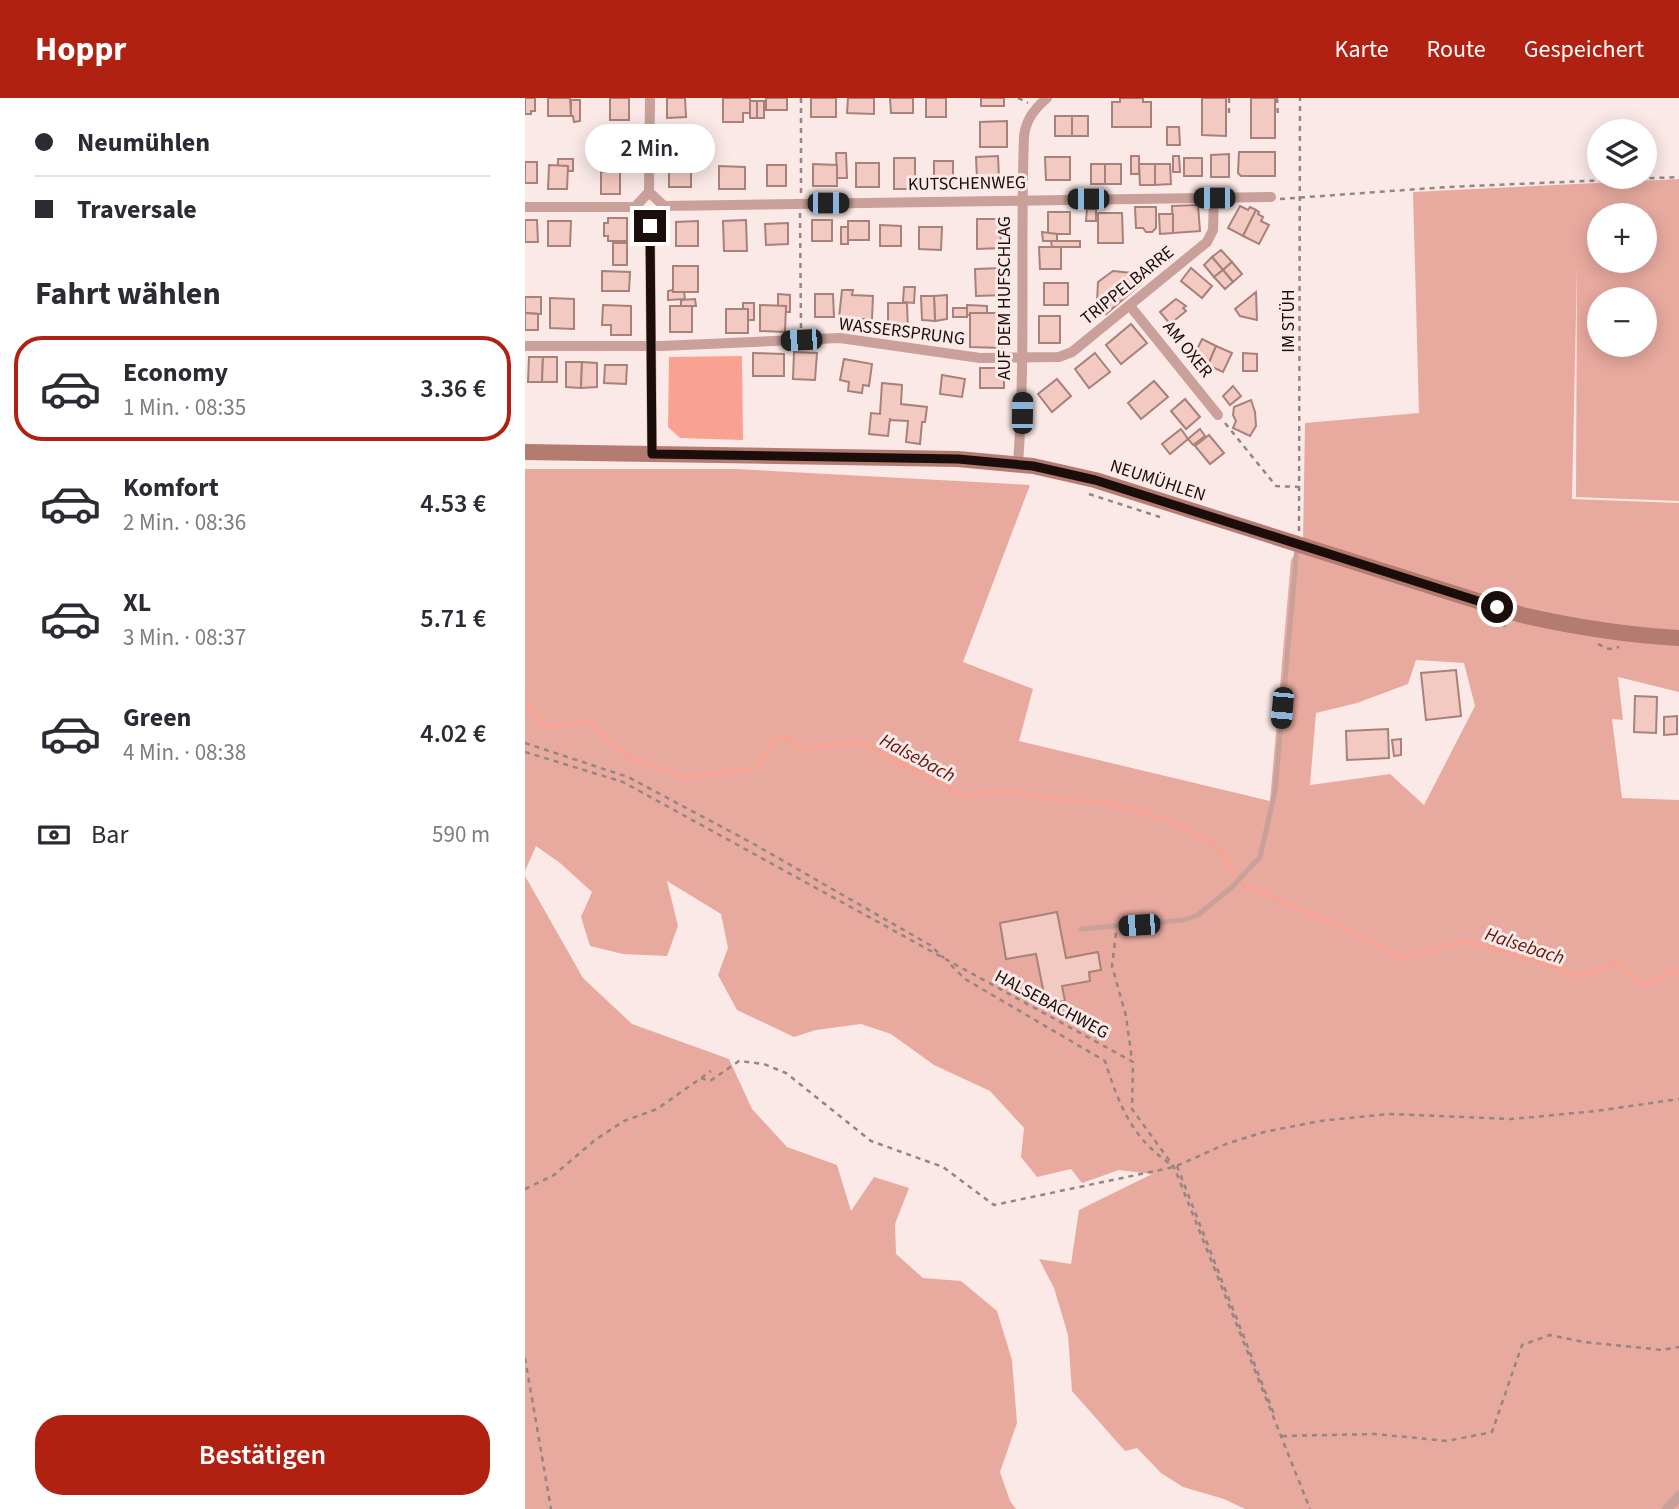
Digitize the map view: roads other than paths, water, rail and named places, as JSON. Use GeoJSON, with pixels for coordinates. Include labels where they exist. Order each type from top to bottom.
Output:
{"type":"FeatureCollection","features":[{"type":"Feature","properties":{"kind":"street"},"geometry":{"type":"LineString","coordinates":[[635,207],[649,192],[650,98]]}},
{"type":"Feature","properties":{"kind":"street","name":"AUF DEM HUFSCHLAG"},"geometry":{"type":"LineString","coordinates":[[1019,464],[1023,357],[1022,202],[1025,126],[1036,107],[1047,98]]}},
{"type":"Feature","properties":{"kind":"street"},"geometry":{"type":"LineString","coordinates":[[649,192],[664,206],[650,221],[652,454]]}},
{"type":"Feature","properties":{"kind":"street","name":"KUTSCHENWEG"},"geometry":{"type":"LineString","coordinates":[[664,206],[1271,197]]}},
{"type":"Feature","properties":{"kind":"street","name":"TRIPPELBARRE"},"geometry":{"type":"LineString","coordinates":[[1023,357],[1059,357],[1072,352],[1207,242],[1213,230],[1214,198]]}},
{"type":"Feature","properties":{"kind":"street"},"geometry":{"type":"LineString","coordinates":[[525,207],[635,207],[650,221]]}},
{"type":"Feature","properties":{"kind":"street","name":"AM OXER"},"geometry":{"type":"LineString","coordinates":[[1130,306],[1218,415]]}},
{"type":"Feature","properties":{"kind":"street","name":"WASSERSPRUNG"},"geometry":{"type":"LineString","coordinates":[[525,346],[650,346],[840,338],[980,358],[1023,357]]}},
{"type":"Feature","properties":{"kind":"street","name":"NEUMÜHLEN"},"geometry":{"type":"LineString","coordinates":[[525,452],[945,459],[1019,464],[1095,480],[1522,615],[1607,632],[1679,638]]}},
{"type":"Feature","properties":{"kind":"street"},"geometry":{"type":"LineString","coordinates":[[1667,1509],[1679,1496]]}},
{"type":"Feature","properties":{"kind":"lane"},"geometry":{"type":"LineString","coordinates":[[1081,929],[1184,920],[1198,915],[1245,876],[1261,857],[1275,791],[1297,544]]}},
{"type":"Feature","properties":{"kind":"waterway","name":"Halsebach"},"geometry":{"type":"LineString","coordinates":[[525,702],[546,727],[589,722],[628,757],[686,777],[758,768],[772,741],[789,737],[799,749],[859,742],[964,796],[1003,791],[1066,800],[1105,802],[1161,818],[1215,844],[1238,878]]}},
{"type":"Feature","properties":{"kind":"waterway","name":"Halsebach"},"geometry":{"type":"LineString","coordinates":[[1243,885],[1337,925],[1402,958],[1464,941],[1543,963],[1580,977],[1616,963],[1642,984],[1679,971]]}}]}
